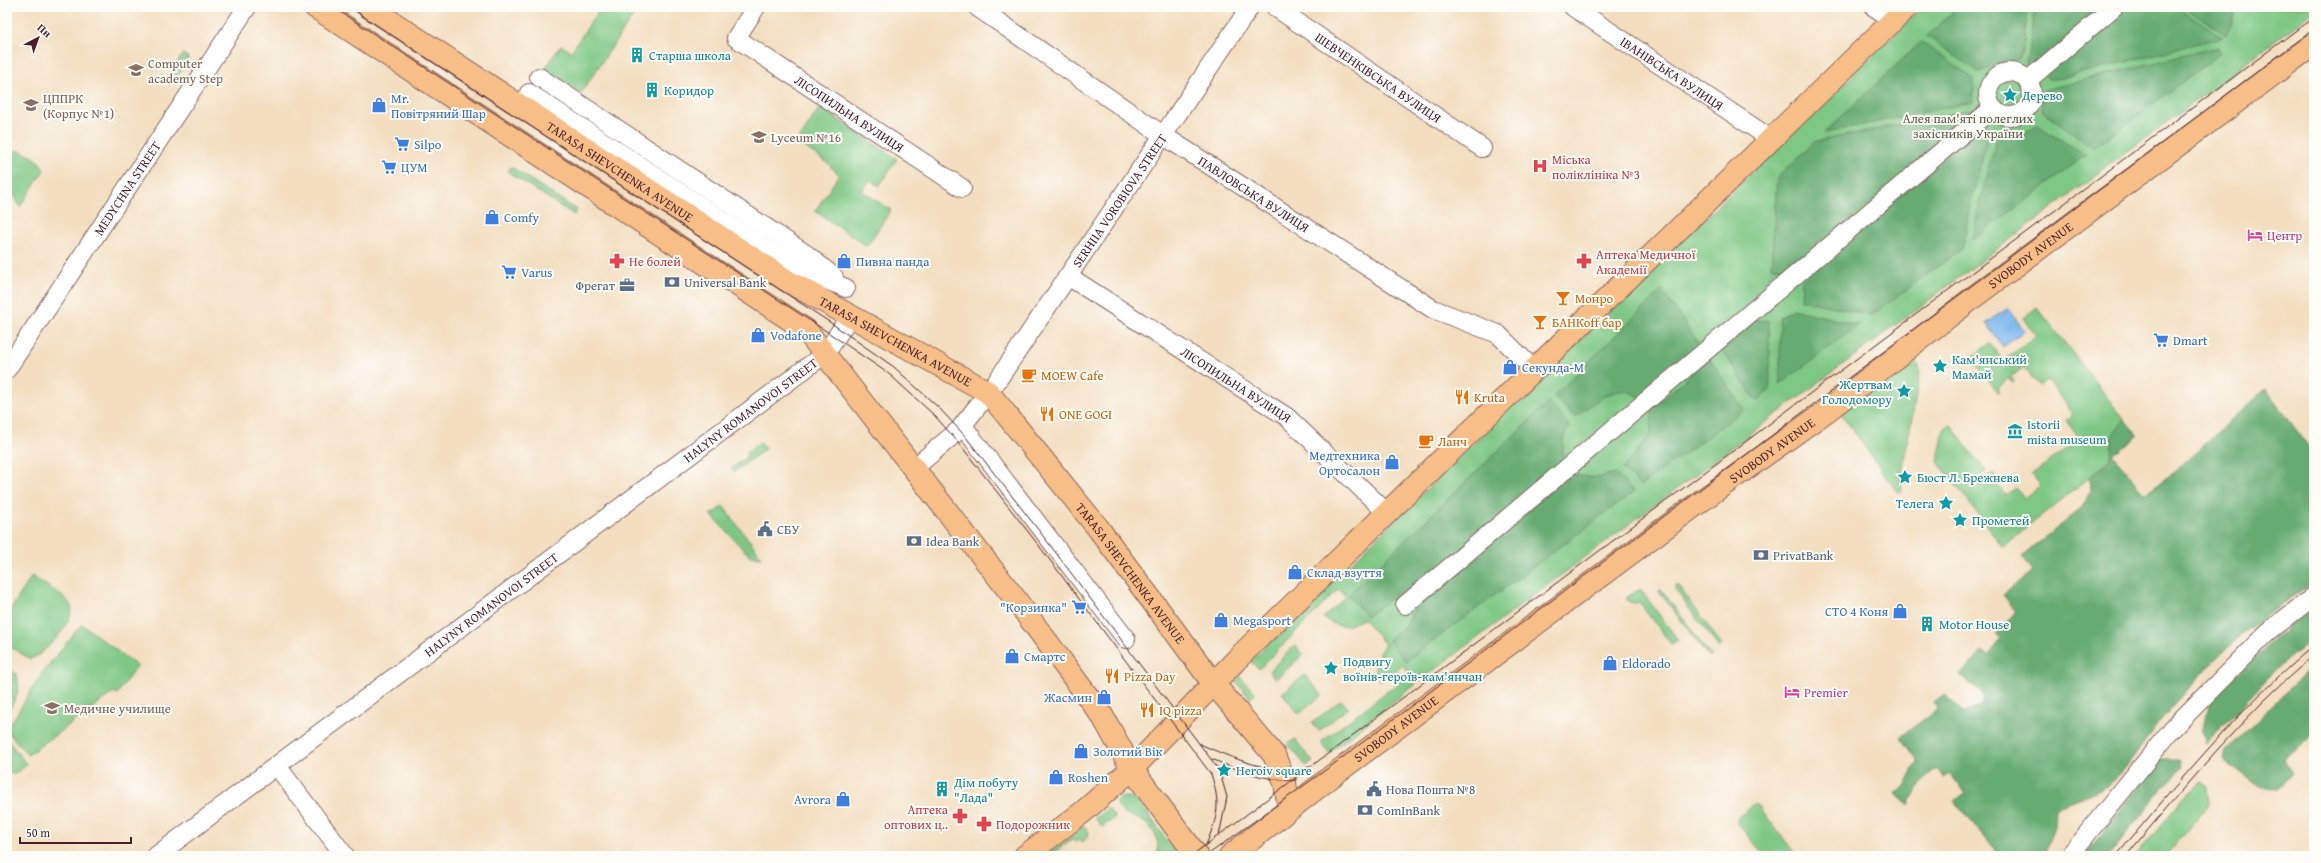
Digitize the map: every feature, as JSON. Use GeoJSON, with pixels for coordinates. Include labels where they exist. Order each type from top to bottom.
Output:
{"type":"FeatureCollection","features":[{"type":"Feature","properties":{"kind":"main road"},"geometry":{"type":"LineString","coordinates":[[315,7],[806,330],[826,353],[1013,596],[1103,717],[1132,769],[1197,856]]}},
{"type":"Feature","properties":{"kind":"main road","name":"TARASA SHEVCHENKA AVENUE"},"geometry":{"type":"LineString","coordinates":[[369,7],[789,282],[988,392],[1098,528],[1212,683],[1274,755],[1285,783],[1289,809]]}},
{"type":"Feature","properties":{"kind":"main road"},"geometry":{"type":"LineString","coordinates":[[1025,856],[1083,812],[1132,769],[1212,683],[1900,13]]}},
{"type":"Feature","properties":{"kind":"main road","name":"SVOBODY AVENUE"},"geometry":{"type":"LineString","coordinates":[[1230,856],[1289,809],[1701,501],[1828,410],[1985,289],[2314,44]]}},
{"type":"Feature","properties":{"kind":"street","name":"MEDYCHNA STREET"},"geometry":{"type":"LineString","coordinates":[[7,369],[247,7]]}},
{"type":"Feature","properties":{"kind":"street","name":"ЛІСОПИЛЬНА ВУЛИЦЯ"},"geometry":{"type":"LineString","coordinates":[[756,7],[736,38],[962,188]]}},
{"type":"Feature","properties":{"kind":"street","name":"ПАВЛОВСЬКА ВУЛИЦЯ"},"geometry":{"type":"LineString","coordinates":[[977,7],[1164,136],[1433,309],[1498,334],[1534,370]]}},
{"type":"Feature","properties":{"kind":"street","name":"SERHIIA VOROBIOVA STREET"},"geometry":{"type":"LineString","coordinates":[[914,468],[963,426],[988,392],[1164,136],[1250,7]]}},
{"type":"Feature","properties":{"kind":"street","name":"ШЕВЧЕНКІВСЬКА ВУЛИЦЯ"},"geometry":{"type":"LineString","coordinates":[[1275,7],[1482,148]]}},
{"type":"Feature","properties":{"kind":"street","name":"ІВАНІВСЬКА ВУЛИЦЯ"},"geometry":{"type":"LineString","coordinates":[[1573,7],[1772,139]]}},
{"type":"Feature","properties":{"kind":"street"},"geometry":{"type":"LineString","coordinates":[[1874,7],[1900,13]]}},
{"type":"Feature","properties":{"kind":"street"},"geometry":{"type":"LineString","coordinates":[[2027,81],[2114,7]]}},
{"type":"Feature","properties":{"kind":"street"},"geometry":{"type":"LineString","coordinates":[[2012,72],[2020,75],[2027,81],[2031,88],[2032,97],[2024,112],[2016,116],[2008,116],[1999,114],[1993,108],[1989,101],[1988,92],[1990,84],[1996,77],[2012,72]]}},
{"type":"Feature","properties":{"kind":"street"},"geometry":{"type":"LineString","coordinates":[[529,93],[794,267],[846,288],[806,254],[539,77]]}},
{"type":"Feature","properties":{"kind":"street"},"geometry":{"type":"LineString","coordinates":[[1405,605],[1993,108]]}},
{"type":"Feature","properties":{"kind":"street","name":"ЛІСОПИЛЬНА ВУЛИЦЯ"},"geometry":{"type":"LineString","coordinates":[[1068,276],[1288,417],[1387,513]]}},
{"type":"Feature","properties":{"kind":"street"},"geometry":{"type":"LineString","coordinates":[[826,353],[850,316]]}},
{"type":"Feature","properties":{"kind":"street","name":"HALYNY ROMANOVOI STREET"},"geometry":{"type":"LineString","coordinates":[[156,856],[826,353]]}},
{"type":"Feature","properties":{"kind":"street"},"geometry":{"type":"LineString","coordinates":[[963,426],[1062,553],[1126,639]]}},
{"type":"Feature","properties":{"kind":"street"},"geometry":{"type":"LineString","coordinates":[[2069,856],[2172,728],[2268,632],[2314,596]]}},
{"type":"Feature","properties":{"kind":"street"},"geometry":{"type":"LineString","coordinates":[[276,766],[345,856]]}},
{"type":"Feature","properties":{"kind":"green space"},"geometry":{"type":"Polygon","coordinates":[[[601,7],[639,7],[581,93],[545,69],[561,45],[571,52],[601,7]]]}},
{"type":"Feature","properties":{"kind":"green space","name":"Алея пам'яті полеглих захісників України"},"geometry":{"type":"Polygon","coordinates":[[[1922,7],[2314,7],[2314,12],[1417,683],[1329,753],[1321,742],[1410,674],[1402,665],[1380,681],[1377,676],[1375,666],[1377,658],[1385,644],[1364,619],[1352,624],[1339,626],[1323,618],[1346,597],[1339,589],[1259,669],[1250,661],[1922,7]]]}},
{"type":"Feature","properties":{"kind":"green space"},"geometry":{"type":"Polygon","coordinates":[[[1958,7],[2028,7],[2024,43],[2019,59],[2001,62],[1980,73],[1927,36],[1958,7]]]}},
{"type":"Feature","properties":{"kind":"green space"},"geometry":{"type":"Polygon","coordinates":[[[2035,7],[2104,7],[2033,68],[2029,67],[2026,62],[2035,7]]]}},
{"type":"Feature","properties":{"kind":"green space"},"geometry":{"type":"Polygon","coordinates":[[[2125,7],[2178,7],[2223,37],[2057,79],[2049,79],[2045,76],[2125,7]]]}},
{"type":"Feature","properties":{"kind":"green space"},"geometry":{"type":"Polygon","coordinates":[[[2185,7],[2235,7],[2232,25],[2226,35],[2185,7]]]}},
{"type":"Feature","properties":{"kind":"green space"},"geometry":{"type":"Polygon","coordinates":[[[1921,42],[1974,79],[1973,102],[1824,133],[1921,42]]]}},
{"type":"Feature","properties":{"kind":"green space"},"geometry":{"type":"Polygon","coordinates":[[[2218,47],[2221,53],[2094,148],[2042,111],[2043,91],[2047,89],[2218,47]]]}},
{"type":"Feature","properties":{"kind":"green space"},"geometry":{"type":"Polygon","coordinates":[[[183,54],[189,58],[175,80],[169,76],[183,54]]]}},
{"type":"Feature","properties":{"kind":"green space"},"geometry":{"type":"Polygon","coordinates":[[[820,107],[897,159],[879,186],[870,180],[862,191],[891,210],[867,246],[815,211],[839,175],[825,161],[797,142],[820,107]]]}},
{"type":"Feature","properties":{"kind":"green space"},"geometry":{"type":"Polygon","coordinates":[[[1974,109],[1977,113],[1794,268],[1771,267],[1777,178],[1814,142],[1974,109]]]}},
{"type":"Feature","properties":{"kind":"green space"},"geometry":{"type":"Polygon","coordinates":[[[1985,124],[1990,128],[1969,210],[1963,248],[1872,315],[1801,300],[1802,280],[1985,124]]]}},
{"type":"Feature","properties":{"kind":"green space"},"geometry":{"type":"Polygon","coordinates":[[[2037,125],[2086,155],[1973,240],[1978,210],[1998,134],[2020,136],[2037,125]]]}},
{"type":"Feature","properties":{"kind":"green space"},"geometry":{"type":"Polygon","coordinates":[[[15,150],[28,154],[36,159],[44,170],[20,207],[7,181],[7,158],[15,150]]]}},
{"type":"Feature","properties":{"kind":"green space"},"geometry":{"type":"Polygon","coordinates":[[[511,167],[577,210],[574,215],[508,172],[511,167]]]}},
{"type":"Feature","properties":{"kind":"green space"},"geometry":{"type":"Polygon","coordinates":[[[1662,290],[1701,347],[1639,397],[1627,391],[1618,391],[1598,400],[1575,418],[1554,396],[1662,290]]]}},
{"type":"Feature","properties":{"kind":"green space"},"geometry":{"type":"Polygon","coordinates":[[[2037,307],[2124,419],[2112,438],[2111,460],[2003,547],[1938,462],[1944,429],[1950,424],[1986,471],[1969,484],[1973,489],[1994,473],[1997,476],[1993,479],[2005,495],[2016,488],[2025,498],[2041,486],[2032,475],[2080,438],[2066,420],[2073,414],[2047,380],[2039,386],[2024,367],[2011,377],[2014,381],[2013,383],[2008,379],[1999,387],[1999,393],[1970,358],[1990,343],[2003,361],[2036,336],[2023,318],[2037,307]]]}},
{"type":"Feature","properties":{"kind":"green space"},"geometry":{"type":"Polygon","coordinates":[[[1792,309],[1859,325],[1780,384],[1780,317],[1792,309]]]}},
{"type":"Feature","properties":{"kind":"green space"},"geometry":{"type":"Polygon","coordinates":[[[1754,320],[1769,321],[1770,390],[1756,401],[1721,349],[1754,320]]]}},
{"type":"Feature","properties":{"kind":"green space"},"geometry":{"type":"Polygon","coordinates":[[[1709,358],[1744,410],[1640,486],[1623,469],[1651,434],[1652,409],[1709,358]]]}},
{"type":"Feature","properties":{"kind":"green space"},"geometry":{"type":"Polygon","coordinates":[[[1912,358],[1919,366],[1920,374],[1901,477],[1902,491],[1897,492],[1840,412],[1912,358]]]}},
{"type":"Feature","properties":{"kind":"green space"},"geometry":{"type":"Polygon","coordinates":[[[2266,389],[2314,454],[2314,582],[2280,605],[2227,648],[2158,723],[2118,776],[2097,791],[2055,809],[2054,827],[2044,856],[2000,856],[1954,801],[1965,792],[1949,773],[1944,777],[1937,769],[1920,783],[1909,805],[1896,793],[1905,786],[1918,761],[1901,737],[1938,708],[1934,702],[1944,694],[1963,712],[1976,708],[1980,705],[1984,699],[1980,691],[1960,676],[1982,651],[1988,656],[2001,640],[1996,635],[2016,611],[2003,595],[2033,571],[2022,556],[2081,509],[2091,491],[2090,477],[2111,460],[2112,437],[2124,419],[2138,435],[2113,455],[2145,493],[2173,473],[2266,389]]]}},
{"type":"Feature","properties":{"kind":"green space"},"geometry":{"type":"Polygon","coordinates":[[[1549,402],[1569,425],[1563,441],[1563,463],[1404,598],[1388,600],[1367,617],[1348,595],[1549,402]]]}},
{"type":"Feature","properties":{"kind":"green space"},"geometry":{"type":"Polygon","coordinates":[[[760,442],[765,449],[734,472],[731,469],[747,456],[745,453],[760,442]]]}},
{"type":"Feature","properties":{"kind":"green space"},"geometry":{"type":"Polygon","coordinates":[[[1615,473],[1634,492],[1406,661],[1388,640],[1408,623],[1414,609],[1570,474],[1596,478],[1615,473]]]}},
{"type":"Feature","properties":{"kind":"green space"},"geometry":{"type":"Polygon","coordinates":[[[723,506],[762,557],[751,556],[746,552],[711,515],[723,506]]]}},
{"type":"Feature","properties":{"kind":"green space"},"geometry":{"type":"Polygon","coordinates":[[[32,576],[69,602],[71,612],[69,620],[57,637],[43,652],[30,659],[7,645],[7,615],[32,576]]]}},
{"type":"Feature","properties":{"kind":"green space"},"geometry":{"type":"Polygon","coordinates":[[[1678,585],[1722,645],[1719,648],[1674,588],[1678,585]]]}},
{"type":"Feature","properties":{"kind":"green space"},"geometry":{"type":"Polygon","coordinates":[[[1640,589],[1678,640],[1671,644],[1641,604],[1629,602],[1626,598],[1640,589]]]}},
{"type":"Feature","properties":{"kind":"green space"},"geometry":{"type":"Polygon","coordinates":[[[1661,589],[1711,656],[1709,658],[1659,591],[1661,589]]]}},
{"type":"Feature","properties":{"kind":"green space"},"geometry":{"type":"Polygon","coordinates":[[[2314,605],[2314,638],[2278,667],[2206,744],[2201,731],[2212,698],[2270,643],[2314,605]]]}},
{"type":"Feature","properties":{"kind":"green space"},"geometry":{"type":"Polygon","coordinates":[[[82,624],[137,666],[117,694],[114,692],[28,755],[8,732],[8,728],[42,673],[82,624]]]}},
{"type":"Feature","properties":{"kind":"green space"},"geometry":{"type":"Polygon","coordinates":[[[1295,645],[1303,655],[1276,679],[1269,671],[1295,645]]]}},
{"type":"Feature","properties":{"kind":"green space"},"geometry":{"type":"Polygon","coordinates":[[[2314,665],[2314,733],[2284,759],[2292,774],[2279,789],[2271,789],[2256,784],[2242,775],[2224,759],[2226,751],[2314,665]]]}},
{"type":"Feature","properties":{"kind":"green space"},"geometry":{"type":"Polygon","coordinates":[[[7,666],[17,675],[18,691],[15,700],[7,713],[7,666]]]}},
{"type":"Feature","properties":{"kind":"green space"},"geometry":{"type":"Polygon","coordinates":[[[1238,675],[1256,693],[1250,699],[1234,679],[1238,675]]]}},
{"type":"Feature","properties":{"kind":"green space"},"geometry":{"type":"Polygon","coordinates":[[[1305,675],[1322,695],[1299,714],[1282,693],[1305,675]]]}},
{"type":"Feature","properties":{"kind":"green space"},"geometry":{"type":"Polygon","coordinates":[[[1341,700],[1348,708],[1319,731],[1312,723],[1341,700]]]}},
{"type":"Feature","properties":{"kind":"green space"},"geometry":{"type":"Polygon","coordinates":[[[7,739],[27,765],[14,774],[7,773],[7,762],[10,760],[7,756],[7,739]]]}},
{"type":"Feature","properties":{"kind":"green space"},"geometry":{"type":"Polygon","coordinates":[[[1295,739],[1313,762],[1306,766],[1288,744],[1295,739]]]}},
{"type":"Feature","properties":{"kind":"green space"},"geometry":{"type":"Polygon","coordinates":[[[2160,759],[2179,759],[2182,766],[2108,856],[2084,856],[2160,759]]]}},
{"type":"Feature","properties":{"kind":"green space"},"geometry":{"type":"Polygon","coordinates":[[[2202,781],[2208,787],[2209,805],[2166,856],[2136,856],[2186,795],[2202,781]]]}},
{"type":"Feature","properties":{"kind":"green space"},"geometry":{"type":"Polygon","coordinates":[[[1122,797],[1129,797],[1140,803],[1178,856],[1157,856],[1158,848],[1155,834],[1146,823],[1125,815],[1115,802],[1122,797]]]}},
{"type":"Feature","properties":{"kind":"green space"},"geometry":{"type":"Polygon","coordinates":[[[1754,805],[1758,805],[1797,856],[1765,856],[1737,823],[1738,817],[1754,805]]]}},
{"type":"Feature","properties":{"kind":"green space"},"geometry":{"type":"Polygon","coordinates":[[[1108,808],[1115,818],[1102,827],[1095,818],[1108,808]]]}},
{"type":"Feature","properties":{"kind":"green space"},"geometry":{"type":"Polygon","coordinates":[[[1085,826],[1089,832],[1088,837],[1082,842],[1079,839],[1075,842],[1072,839],[1050,856],[1045,856],[1085,826]]]}},
{"type":"Feature","properties":{"kind":"water"},"geometry":{"type":"Polygon","coordinates":[[[2007,308],[2025,331],[2003,347],[1986,324],[2007,308]]]}},
{"type":"Feature","properties":{"kind":"tram line"},"geometry":{"type":"LineString","coordinates":[[333,7],[826,331],[889,374],[934,415],[958,442],[1040,547],[1211,774],[1216,794],[1217,810],[1206,845]]}},
{"type":"Feature","properties":{"kind":"tram line"},"geometry":{"type":"LineString","coordinates":[[349,7],[831,323],[894,367],[940,409],[965,436],[1047,541],[1219,770],[1227,797],[1219,836]]}},
{"type":"Feature","properties":{"kind":"tram line"},"geometry":{"type":"LineString","coordinates":[[1191,856],[2314,17]]}},
{"type":"Feature","properties":{"kind":"tram line"},"geometry":{"type":"LineString","coordinates":[[1206,856],[1331,766],[2314,29]]}},
{"type":"Feature","properties":{"kind":"tram line"},"geometry":{"type":"LineString","coordinates":[[2116,856],[2210,746],[2261,694],[2314,645]]}},
{"type":"Feature","properties":{"kind":"tram line"},"geometry":{"type":"LineString","coordinates":[[2126,856],[2193,777],[2239,726],[2263,701],[2314,655]]}},
{"type":"Feature","properties":{"kind":"tram line"},"geometry":{"type":"LineString","coordinates":[[1200,744],[1239,760],[1269,768],[1297,770],[1309,767]]}},
{"type":"Feature","properties":{"kind":"tram line"},"geometry":{"type":"LineString","coordinates":[[1212,759],[1242,771],[1265,777],[1297,780]]}},
{"type":"Feature","properties":{"kind":"place","name":"Старша школа"},"geometry":{"type":"Point","coordinates":[637,55]}},
{"type":"Feature","properties":{"kind":"place","name":"Computer academy Step"},"geometry":{"type":"Point","coordinates":[136,70]}},
{"type":"Feature","properties":{"kind":"place","name":"Коридор"},"geometry":{"type":"Point","coordinates":[652,90]}},
{"type":"Feature","properties":{"kind":"place","name":"Дерево"},"geometry":{"type":"Point","coordinates":[2010,95]}},
{"type":"Feature","properties":{"kind":"place","name":"ЦППРК (Корпус №1)"},"geometry":{"type":"Point","coordinates":[31,105]}},
{"type":"Feature","properties":{"kind":"place","name":"Mr. Повітряний Шар"},"geometry":{"type":"Point","coordinates":[379,105]}},
{"type":"Feature","properties":{"kind":"place","name":"Lyceum №16"},"geometry":{"type":"Point","coordinates":[759,137]}},
{"type":"Feature","properties":{"kind":"place","name":"Silpo"},"geometry":{"type":"Point","coordinates":[402,144]}},
{"type":"Feature","properties":{"kind":"place","name":"Міська поліклініка №3"},"geometry":{"type":"Point","coordinates":[1540,166]}},
{"type":"Feature","properties":{"kind":"place","name":"ЦУМ"},"geometry":{"type":"Point","coordinates":[389,167]}},
{"type":"Feature","properties":{"kind":"place","name":"Comfy"},"geometry":{"type":"Point","coordinates":[492,217]}},
{"type":"Feature","properties":{"kind":"place","name":"Центр"},"geometry":{"type":"Point","coordinates":[2255,235]}},
{"type":"Feature","properties":{"kind":"place","name":"Не болей"},"geometry":{"type":"Point","coordinates":[617,261]}},
{"type":"Feature","properties":{"kind":"place","name":"Пивна панда"},"geometry":{"type":"Point","coordinates":[844,261]}},
{"type":"Feature","properties":{"kind":"place","name":"Аптека Медичної Академії"},"geometry":{"type":"Point","coordinates":[1584,261]}},
{"type":"Feature","properties":{"kind":"place","name":"Varus"},"geometry":{"type":"Point","coordinates":[509,272]}},
{"type":"Feature","properties":{"kind":"place","name":"Universal Bank"},"geometry":{"type":"Point","coordinates":[672,282]}},
{"type":"Feature","properties":{"kind":"place","name":"Фрегат"},"geometry":{"type":"Point","coordinates":[627,285]}},
{"type":"Feature","properties":{"kind":"place","name":"Монро"},"geometry":{"type":"Point","coordinates":[1563,298]}},
{"type":"Feature","properties":{"kind":"place","name":"БАНКoff бар"},"geometry":{"type":"Point","coordinates":[1540,322]}},
{"type":"Feature","properties":{"kind":"place","name":"Vodafone"},"geometry":{"type":"Point","coordinates":[758,335]}},
{"type":"Feature","properties":{"kind":"place","name":"Dmart"},"geometry":{"type":"Point","coordinates":[2161,340]}},
{"type":"Feature","properties":{"kind":"place","name":"Кам'янський Мамай"},"geometry":{"type":"Point","coordinates":[1940,366]}},
{"type":"Feature","properties":{"kind":"place","name":"Секунда-М"},"geometry":{"type":"Point","coordinates":[1510,367]}},
{"type":"Feature","properties":{"kind":"place","name":"MOEW Cafe"},"geometry":{"type":"Point","coordinates":[1029,375]}},
{"type":"Feature","properties":{"kind":"place","name":"Жертвам Голодомору"},"geometry":{"type":"Point","coordinates":[1904,391]}},
{"type":"Feature","properties":{"kind":"place","name":"Kruta"},"geometry":{"type":"Point","coordinates":[1462,397]}},
{"type":"Feature","properties":{"kind":"place","name":"ONE GOGI"},"geometry":{"type":"Point","coordinates":[1047,414]}},
{"type":"Feature","properties":{"kind":"place","name":"Istorii mista museum"},"geometry":{"type":"Point","coordinates":[2015,431]}},
{"type":"Feature","properties":{"kind":"place","name":"Ланч"},"geometry":{"type":"Point","coordinates":[1426,441]}},
{"type":"Feature","properties":{"kind":"place","name":"Медтехника Ортосалон"},"geometry":{"type":"Point","coordinates":[1392,462]}},
{"type":"Feature","properties":{"kind":"place","name":"Бюст Л. Брежнева"},"geometry":{"type":"Point","coordinates":[1905,477]}},
{"type":"Feature","properties":{"kind":"place","name":"Телега"},"geometry":{"type":"Point","coordinates":[1946,503]}},
{"type":"Feature","properties":{"kind":"place","name":"Прометей"},"geometry":{"type":"Point","coordinates":[1960,520]}},
{"type":"Feature","properties":{"kind":"place","name":"СБУ"},"geometry":{"type":"Point","coordinates":[765,529]}},
{"type":"Feature","properties":{"kind":"place","name":"Idea Bank"},"geometry":{"type":"Point","coordinates":[914,541]}},
{"type":"Feature","properties":{"kind":"place","name":"PrivatBank"},"geometry":{"type":"Point","coordinates":[1761,555]}},
{"type":"Feature","properties":{"kind":"place","name":"Склад взуття"},"geometry":{"type":"Point","coordinates":[1295,572]}},
{"type":"Feature","properties":{"kind":"place","name":"\"Корзинка\""},"geometry":{"type":"Point","coordinates":[1079,607]}},
{"type":"Feature","properties":{"kind":"place","name":"СТО 4 Коня"},"geometry":{"type":"Point","coordinates":[1900,611]}},
{"type":"Feature","properties":{"kind":"place","name":"Megasport"},"geometry":{"type":"Point","coordinates":[1221,620]}},
{"type":"Feature","properties":{"kind":"place","name":"Motor House"},"geometry":{"type":"Point","coordinates":[1927,624]}},
{"type":"Feature","properties":{"kind":"place","name":"Смартс"},"geometry":{"type":"Point","coordinates":[1012,656]}},
{"type":"Feature","properties":{"kind":"place","name":"Eldorado"},"geometry":{"type":"Point","coordinates":[1610,663]}},
{"type":"Feature","properties":{"kind":"place","name":"Подвигу воїнів-героїв-кам'янчан"},"geometry":{"type":"Point","coordinates":[1331,668]}},
{"type":"Feature","properties":{"kind":"place","name":"Pizza Day"},"geometry":{"type":"Point","coordinates":[1112,676]}},
{"type":"Feature","properties":{"kind":"place","name":"Premier"},"geometry":{"type":"Point","coordinates":[1792,692]}},
{"type":"Feature","properties":{"kind":"place","name":"Жасмин"},"geometry":{"type":"Point","coordinates":[1104,697]}},
{"type":"Feature","properties":{"kind":"place","name":"Медичне училище"},"geometry":{"type":"Point","coordinates":[52,708]}},
{"type":"Feature","properties":{"kind":"place","name":"IQ pizza"},"geometry":{"type":"Point","coordinates":[1147,710]}},
{"type":"Feature","properties":{"kind":"place","name":"Золотий Вік"},"geometry":{"type":"Point","coordinates":[1081,751]}},
{"type":"Feature","properties":{"kind":"place","name":"Heroiv square"},"geometry":{"type":"Point","coordinates":[1224,770]}},
{"type":"Feature","properties":{"kind":"place","name":"Roshen"},"geometry":{"type":"Point","coordinates":[1056,777]}},
{"type":"Feature","properties":{"kind":"place","name":"Дім побуту \"Лада\""},"geometry":{"type":"Point","coordinates":[942,789]}},
{"type":"Feature","properties":{"kind":"place","name":"Нова Пошта №8"},"geometry":{"type":"Point","coordinates":[1374,789]}},
{"type":"Feature","properties":{"kind":"place","name":"Avrora"},"geometry":{"type":"Point","coordinates":[843,799]}},
{"type":"Feature","properties":{"kind":"place","name":"ComInBank"},"geometry":{"type":"Point","coordinates":[1365,810]}},
{"type":"Feature","properties":{"kind":"place","name":"Аптека оптових ц‥"},"geometry":{"type":"Point","coordinates":[960,816]}},
{"type":"Feature","properties":{"kind":"place","name":"Подорожник"},"geometry":{"type":"Point","coordinates":[984,824]}}]}
